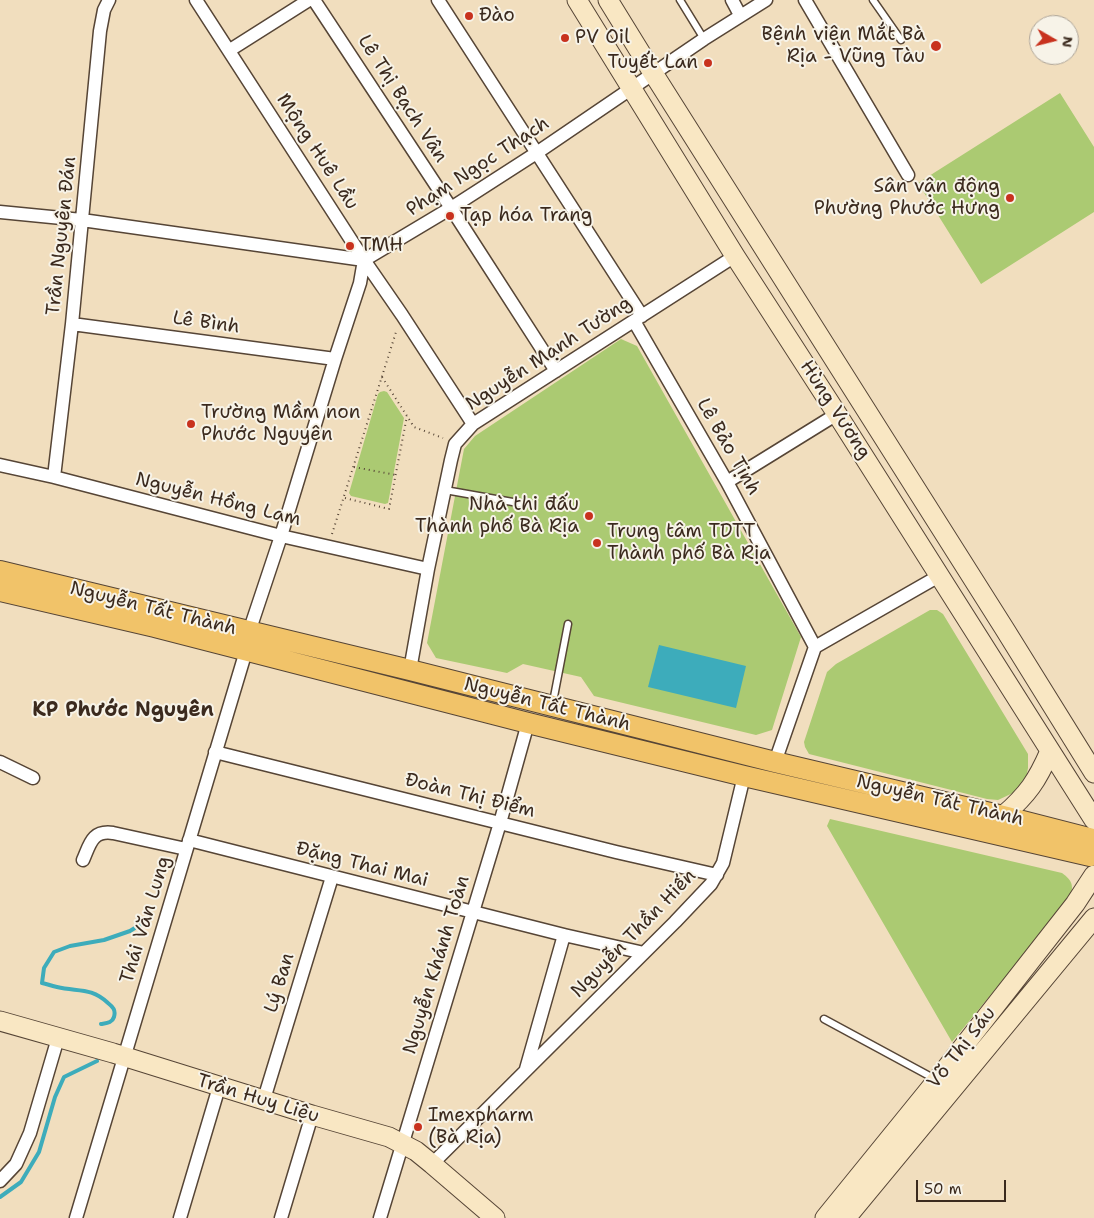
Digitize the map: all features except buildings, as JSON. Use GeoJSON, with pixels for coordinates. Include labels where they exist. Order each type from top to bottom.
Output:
{"type":"FeatureCollection","features":[{"type":"Feature","properties":{"kind":"main road","name":"Hùng Vương"},"geometry":{"type":"LineString","coordinates":[[577,0],[735,256],[1050,751],[1093,849]]}},
{"type":"Feature","properties":{"kind":"main road","name":"Hùng Vương"},"geometry":{"type":"LineString","coordinates":[[608,0],[1094,773]]}},
{"type":"Feature","properties":{"kind":"main road","name":"Nguyễn Tất Thành"},"geometry":{"type":"LineString","coordinates":[[0,571],[528,723],[744,776],[1093,849]]}},
{"type":"Feature","properties":{"kind":"main road","name":"Nguyễn Tất Thành"},"geometry":{"type":"LineString","coordinates":[[0,591],[155,627],[410,670],[775,762],[1003,816],[1093,849]]}},
{"type":"Feature","properties":{"kind":"main road"},"geometry":{"type":"LineString","coordinates":[[1003,816],[1017,804],[1036,782],[1050,751]]}},
{"type":"Feature","properties":{"kind":"main road","name":"Võ Thị Sáu"},"geometry":{"type":"LineString","coordinates":[[825,1218],[937,1080],[1075,904],[1093,849]]}},
{"type":"Feature","properties":{"kind":"main road","name":"Võ Thị Sáu"},"geometry":{"type":"LineString","coordinates":[[846,1218],[1094,918]]}},
{"type":"Feature","properties":{"kind":"main road","name":"Trần Huy Liệu"},"geometry":{"type":"LineString","coordinates":[[0,1021],[389,1137],[416,1151],[494,1218]]}},
{"type":"Feature","properties":{"kind":"street","name":"Trần Nguyên Đán"},"geometry":{"type":"LineString","coordinates":[[54,477],[72,324],[100,31],[104,10],[109,0]]}},
{"type":"Feature","properties":{"kind":"street","name":"Mộng Huê Lầu"},"geometry":{"type":"LineString","coordinates":[[196,0],[364,260],[473,424]]}},
{"type":"Feature","properties":{"kind":"street"},"geometry":{"type":"LineString","coordinates":[[230,50],[309,0]]}},
{"type":"Feature","properties":{"kind":"street","name":"Lê Thị Bạch Vân"},"geometry":{"type":"LineString","coordinates":[[314,0],[556,371]]}},
{"type":"Feature","properties":{"kind":"street","name":"Lê Bảo Tịnh"},"geometry":{"type":"LineString","coordinates":[[438,0],[538,152],[638,318],[816,647]]}},
{"type":"Feature","properties":{"kind":"street"},"geometry":{"type":"LineString","coordinates":[[732,0],[740,15]]}},
{"type":"Feature","properties":{"kind":"street","name":"Phạm Ngọc Thạch"},"geometry":{"type":"LineString","coordinates":[[364,260],[451,208],[538,152],[632,87],[740,15],[766,0]]}},
{"type":"Feature","properties":{"kind":"street"},"geometry":{"type":"LineString","coordinates":[[805,0],[908,174]]}},
{"type":"Feature","properties":{"kind":"street"},"geometry":{"type":"LineString","coordinates":[[0,212],[82,220],[364,260]]}},
{"type":"Feature","properties":{"kind":"street","name":"Nguyễn Mạnh Tường"},"geometry":{"type":"LineString","coordinates":[[410,670],[428,569],[455,444],[473,424],[735,256]]}},
{"type":"Feature","properties":{"kind":"street","name":"Thái Văn Lung"},"geometry":{"type":"LineString","coordinates":[[76,1218],[248,642],[360,283],[364,260]]}},
{"type":"Feature","properties":{"kind":"street","name":"Lê Bình"},"geometry":{"type":"LineString","coordinates":[[72,324],[335,359]]}},
{"type":"Feature","properties":{"kind":"street"},"geometry":{"type":"LineString","coordinates":[[727,482],[837,414]]}},
{"type":"Feature","properties":{"kind":"street","name":"Nguyễn Hồng Lam"},"geometry":{"type":"LineString","coordinates":[[0,465],[54,477],[281,536],[428,569]]}},
{"type":"Feature","properties":{"kind":"street"},"geometry":{"type":"LineString","coordinates":[[775,762],[816,647],[939,576]]}},
{"type":"Feature","properties":{"kind":"street","name":"Nguyễn Khánh Toàn"},"geometry":{"type":"LineString","coordinates":[[380,1218],[500,823],[528,723]]}},
{"type":"Feature","properties":{"kind":"street","name":"Đoàn Thị Điểm"},"geometry":{"type":"LineString","coordinates":[[215,752],[716,876]]}},
{"type":"Feature","properties":{"kind":"street"},"geometry":{"type":"LineString","coordinates":[[0,762],[33,778]]}},
{"type":"Feature","properties":{"kind":"street","name":"Nguyễn Thần Hiến"},"geometry":{"type":"LineString","coordinates":[[432,1164],[711,884],[723,863],[744,776]]}},
{"type":"Feature","properties":{"kind":"street","name":"Đặng Thai Mai"},"geometry":{"type":"LineString","coordinates":[[83,860],[94,837],[102,832],[188,844],[644,953]]}},
{"type":"Feature","properties":{"kind":"street","name":"Lý Ban"},"geometry":{"type":"LineString","coordinates":[[264,1100],[332,877]]}},
{"type":"Feature","properties":{"kind":"street","name":"Nguyễn Thần Hiến"},"geometry":{"type":"LineString","coordinates":[[526,1070],[564,934]]}},
{"type":"Feature","properties":{"kind":"street"},"geometry":{"type":"LineString","coordinates":[[0,1181],[16,1164],[30,1134],[58,1038]]}},
{"type":"Feature","properties":{"kind":"street"},"geometry":{"type":"LineString","coordinates":[[180,1218],[219,1087]]}},
{"type":"Feature","properties":{"kind":"street"},"geometry":{"type":"LineString","coordinates":[[281,1218],[312,1115]]}},
{"type":"Feature","properties":{"kind":"lane"},"geometry":{"type":"LineString","coordinates":[[680,0],[704,39]]}},
{"type":"Feature","properties":{"kind":"lane"},"geometry":{"type":"LineString","coordinates":[[873,0],[901,40]]}},
{"type":"Feature","properties":{"kind":"lane"},"geometry":{"type":"LineString","coordinates":[[445,490],[524,504]]}},
{"type":"Feature","properties":{"kind":"lane"},"geometry":{"type":"LineString","coordinates":[[552,706],[568,624]]}},
{"type":"Feature","properties":{"kind":"lane"},"geometry":{"type":"LineString","coordinates":[[824,1019],[937,1080]]}},
{"type":"Feature","properties":{"kind":"path"},"geometry":{"type":"LineString","coordinates":[[328,547],[402,315]]}},
{"type":"Feature","properties":{"kind":"path"},"geometry":{"type":"LineString","coordinates":[[382,377],[414,426],[443,438]]}},
{"type":"Feature","properties":{"kind":"path"},"geometry":{"type":"LineString","coordinates":[[344,498],[389,509],[407,416]]}},
{"type":"Feature","properties":{"kind":"path"},"geometry":{"type":"LineString","coordinates":[[354,466],[396,475]]}},
{"type":"Feature","properties":{"kind":"green space","name":"Sân vận động Phường Phước Hưng"},"geometry":{"type":"Polygon","coordinates":[[[1060,93],[1094,147],[1094,212],[981,284],[918,183],[1060,93]]]}},
{"type":"Feature","properties":{"kind":"green space","name":"Trung tâm TDTT Thành phố Bà Rịa"},"geometry":{"type":"Polygon","coordinates":[[[621,339],[637,346],[801,637],[772,730],[756,735],[594,696],[581,677],[523,664],[507,673],[436,658],[427,643],[464,449],[475,436],[621,339]]]}},
{"type":"Feature","properties":{"kind":"green space"},"geometry":{"type":"Polygon","coordinates":[[[384,391],[387,392],[404,418],[388,503],[385,504],[351,496],[349,493],[378,394],[384,391]]]}},
{"type":"Feature","properties":{"kind":"green space"},"geometry":{"type":"Polygon","coordinates":[[[930,610],[937,610],[943,614],[1028,754],[1026,779],[1015,792],[998,800],[987,799],[809,754],[805,747],[804,742],[827,672],[836,664],[930,610]]]}},
{"type":"Feature","properties":{"kind":"green space"},"geometry":{"type":"Polygon","coordinates":[[[830,819],[1062,873],[1070,881],[1072,886],[1071,897],[952,1042],[827,826],[830,819]]]}},
{"type":"Feature","properties":{"kind":"water"},"geometry":{"type":"Polygon","coordinates":[[[659,645],[746,666],[736,708],[648,687],[659,645]]]}},
{"type":"Feature","properties":{"kind":"waterway"},"geometry":{"type":"LineString","coordinates":[[101,1024],[113,1019],[115,1012],[111,1006],[96,994],[42,983],[44,968],[54,952],[70,946],[104,940],[130,931],[146,921]]}},
{"type":"Feature","properties":{"kind":"waterway"},"geometry":{"type":"LineString","coordinates":[[0,1197],[21,1182],[39,1152],[55,1097],[64,1077],[97,1061]]}},
{"type":"Feature","properties":{"kind":"place","name":"Đào"},"geometry":{"type":"Point","coordinates":[469,16]}},
{"type":"Feature","properties":{"kind":"place","name":"PV Oil"},"geometry":{"type":"Point","coordinates":[565,38]}},
{"type":"Feature","properties":{"kind":"place","name":"Bệnh viện Mắt Bà Rịa - Vũng Tàu"},"geometry":{"type":"Point","coordinates":[936,46]}},
{"type":"Feature","properties":{"kind":"place","name":"Tuyết Lan"},"geometry":{"type":"Point","coordinates":[708,63]}},
{"type":"Feature","properties":{"kind":"place","name":"Sân vận động Phường Phước Hưng"},"geometry":{"type":"Point","coordinates":[1010,198]}},
{"type":"Feature","properties":{"kind":"place","name":"Tạp hóa Trang"},"geometry":{"type":"Point","coordinates":[450,216]}},
{"type":"Feature","properties":{"kind":"place","name":"TMH"},"geometry":{"type":"Point","coordinates":[350,246]}},
{"type":"Feature","properties":{"kind":"place","name":"Trường Mầm non Phước Nguyên"},"geometry":{"type":"Point","coordinates":[191,424]}},
{"type":"Feature","properties":{"kind":"place","name":"Nhà thi đấu Thành phố Bà Rịa"},"geometry":{"type":"Point","coordinates":[589,516]}},
{"type":"Feature","properties":{"kind":"place","name":"Trung tâm TDTT Thành phố Bà Rịa"},"geometry":{"type":"Point","coordinates":[597,543]}},
{"type":"Feature","properties":{"kind":"place","name":"Imexpharm (Bà Rịa)"},"geometry":{"type":"Point","coordinates":[418,1127]}},
{"type":"Feature","properties":{"kind":"district","name":"KP Phước Nguyên"},"geometry":{"type":"Point","coordinates":[123,711]}}]}
